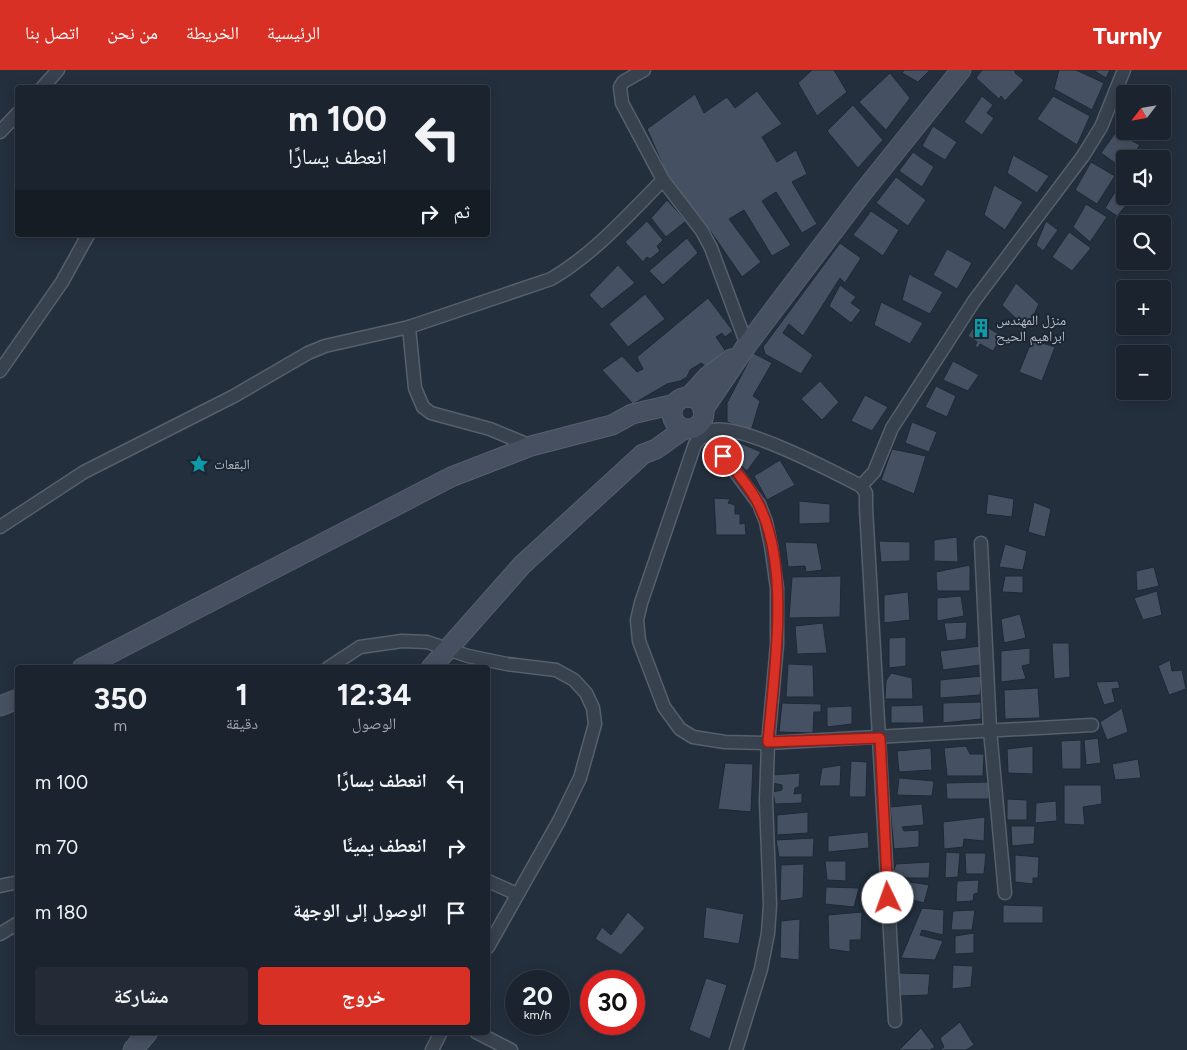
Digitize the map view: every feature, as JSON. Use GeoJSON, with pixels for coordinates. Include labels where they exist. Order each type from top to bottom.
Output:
{"type":"FeatureCollection","features":[{"type":"Feature","properties":{"kind":"street"},"geometry":{"type":"LineString","coordinates":[[45,85],[58,70]]}},
{"type":"Feature","properties":{"kind":"street"},"geometry":{"type":"LineString","coordinates":[[644,70],[623,82],[619,93],[622,102],[663,180],[702,231],[714,257],[745,348]]}},
{"type":"Feature","properties":{"kind":"street"},"geometry":{"type":"LineString","coordinates":[[434,665],[522,565],[643,454],[656,449],[688,416],[745,348],[863,192],[961,70]]}},
{"type":"Feature","properties":{"kind":"street"},"geometry":{"type":"LineString","coordinates":[[861,486],[874,472],[892,428],[965,315],[1083,156],[1101,127],[1124,70]]}},
{"type":"Feature","properties":{"kind":"street"},"geometry":{"type":"LineString","coordinates":[[0,132],[15,116]]}},
{"type":"Feature","properties":{"kind":"street"},"geometry":{"type":"LineString","coordinates":[[0,527],[84,472],[234,396],[308,353],[325,346],[409,327],[551,279],[566,270],[606,236],[663,180]]}},
{"type":"Feature","properties":{"kind":"street"},"geometry":{"type":"LineString","coordinates":[[0,371],[62,282],[87,237]]}},
{"type":"Feature","properties":{"kind":"street"},"geometry":{"type":"LineString","coordinates":[[409,327],[415,388],[423,407],[431,413],[490,429],[531,446]]}},
{"type":"Feature","properties":{"kind":"street"},"geometry":{"type":"LineString","coordinates":[[688,416],[695,444],[641,603],[636,631],[664,706],[680,729],[693,737],[725,742],[768,742],[880,738],[1092,724]]}},
{"type":"Feature","properties":{"kind":"street"},"geometry":{"type":"LineString","coordinates":[[688,416],[758,504],[766,522],[772,546],[777,588],[777,645],[768,742],[766,801],[770,905],[768,933],[761,969],[736,1050]]}},
{"type":"Feature","properties":{"kind":"street"},"geometry":{"type":"LineString","coordinates":[[88,665],[451,477],[531,446],[612,424],[636,426],[688,416],[726,430],[750,436],[819,464],[861,486],[866,494],[895,1021]]}},
{"type":"Feature","properties":{"kind":"street"},"geometry":{"type":"LineString","coordinates":[[981,543],[990,730],[1005,893]]}},
{"type":"Feature","properties":{"kind":"street"},"geometry":{"type":"LineString","coordinates":[[333,665],[360,647],[372,644],[402,641],[427,642],[446,650],[506,664],[556,670],[574,680],[586,693],[593,708],[595,724],[580,778],[559,821],[490,943]]}},
{"type":"Feature","properties":{"kind":"street"},"geometry":{"type":"LineString","coordinates":[[0,706],[15,700]]}},
{"type":"Feature","properties":{"kind":"street"},"geometry":{"type":"LineString","coordinates":[[490,882],[517,894]]}},
{"type":"Feature","properties":{"kind":"street"},"geometry":{"type":"LineString","coordinates":[[0,886],[15,883]]}},
{"type":"Feature","properties":{"kind":"street"},"geometry":{"type":"LineString","coordinates":[[0,934],[15,925]]}},
{"type":"Feature","properties":{"kind":"street"},"geometry":{"type":"LineString","coordinates":[[133,1050],[146,1035]]}},
{"type":"Feature","properties":{"kind":"street"},"geometry":{"type":"LineString","coordinates":[[432,1050],[440,1035]]}},
{"type":"Feature","properties":{"kind":"street"},"geometry":{"type":"LineString","coordinates":[[482,1035],[512,1050]]}},
{"type":"Feature","properties":{"kind":"building"},"geometry":{"type":"Polygon","coordinates":[[[812,70],[834,70],[847,92],[817,116],[798,83],[812,70]]]}},
{"type":"Feature","properties":{"kind":"building"},"geometry":{"type":"Polygon","coordinates":[[[904,70],[930,70],[918,82],[902,73],[904,70]]]}},
{"type":"Feature","properties":{"kind":"building"},"geometry":{"type":"Polygon","coordinates":[[[982,70],[1015,70],[1015,73],[1024,80],[1005,101],[1001,96],[999,99],[976,78],[982,70]]]}},
{"type":"Feature","properties":{"kind":"building"},"geometry":{"type":"Polygon","coordinates":[[[1059,70],[1076,70],[1104,83],[1092,110],[1054,89],[1059,70]]]}},
{"type":"Feature","properties":{"kind":"building"},"geometry":{"type":"Polygon","coordinates":[[[1093,70],[1110,70],[1106,78],[1093,70]]]}},
{"type":"Feature","properties":{"kind":"building"},"geometry":{"type":"Polygon","coordinates":[[[890,73],[910,98],[886,130],[859,102],[890,73]]]}},
{"type":"Feature","properties":{"kind":"building"},"geometry":{"type":"Polygon","coordinates":[[[757,91],[782,124],[762,137],[777,162],[796,150],[807,174],[792,182],[817,224],[802,233],[776,192],[762,201],[791,245],[772,256],[744,210],[729,219],[761,262],[742,277],[709,229],[669,179],[647,129],[695,94],[704,113],[727,97],[735,108],[757,91]]]}},
{"type":"Feature","properties":{"kind":"building"},"geometry":{"type":"Polygon","coordinates":[[[982,96],[993,105],[987,113],[994,118],[982,135],[964,122],[982,96]]]}},
{"type":"Feature","properties":{"kind":"building"},"geometry":{"type":"Polygon","coordinates":[[[1053,96],[1090,116],[1077,145],[1037,119],[1053,96]]]}},
{"type":"Feature","properties":{"kind":"building"},"geometry":{"type":"Polygon","coordinates":[[[853,105],[883,140],[858,168],[827,131],[853,105]]]}},
{"type":"Feature","properties":{"kind":"building"},"geometry":{"type":"Polygon","coordinates":[[[933,126],[957,142],[945,160],[922,146],[933,126]]]}},
{"type":"Feature","properties":{"kind":"building"},"geometry":{"type":"Polygon","coordinates":[[[1116,132],[1116,140],[1131,140],[1140,145],[1136,150],[1116,150],[1116,164],[1101,153],[1116,132]]]}},
{"type":"Feature","properties":{"kind":"building"},"geometry":{"type":"Polygon","coordinates":[[[913,152],[934,167],[922,187],[899,171],[913,152]]]}},
{"type":"Feature","properties":{"kind":"building"},"geometry":{"type":"Polygon","coordinates":[[[1013,155],[1049,176],[1037,193],[1007,173],[1013,155]]]}},
{"type":"Feature","properties":{"kind":"building"},"geometry":{"type":"Polygon","coordinates":[[[1091,162],[1115,176],[1097,204],[1075,190],[1091,162]]]}},
{"type":"Feature","properties":{"kind":"building"},"geometry":{"type":"Polygon","coordinates":[[[896,177],[926,200],[908,226],[876,203],[896,177]]]}},
{"type":"Feature","properties":{"kind":"building"},"geometry":{"type":"Polygon","coordinates":[[[994,185],[1023,202],[1005,230],[984,215],[994,185]]]}},
{"type":"Feature","properties":{"kind":"building"},"geometry":{"type":"Polygon","coordinates":[[[1116,190],[1116,205],[1126,205],[1116,215],[1105,208],[1116,190]]]}},
{"type":"Feature","properties":{"kind":"building"},"geometry":{"type":"Polygon","coordinates":[[[667,200],[686,221],[666,237],[651,218],[667,200]]]}},
{"type":"Feature","properties":{"kind":"building"},"geometry":{"type":"Polygon","coordinates":[[[1086,204],[1107,217],[1090,242],[1073,227],[1086,204]]]}},
{"type":"Feature","properties":{"kind":"building"},"geometry":{"type":"Polygon","coordinates":[[[871,211],[899,230],[883,256],[853,235],[871,211]]]}},
{"type":"Feature","properties":{"kind":"building"},"geometry":{"type":"Polygon","coordinates":[[[647,221],[663,240],[657,246],[660,251],[650,259],[647,257],[643,262],[625,242],[647,221]]]}},
{"type":"Feature","properties":{"kind":"building"},"geometry":{"type":"Polygon","coordinates":[[[1046,221],[1058,230],[1043,251],[1036,245],[1046,221]]]}},
{"type":"Feature","properties":{"kind":"building"},"geometry":{"type":"Polygon","coordinates":[[[1069,232],[1091,248],[1072,271],[1052,257],[1069,232]]]}},
{"type":"Feature","properties":{"kind":"building"},"geometry":{"type":"Polygon","coordinates":[[[687,238],[698,253],[663,285],[649,271],[687,238]]]}},
{"type":"Feature","properties":{"kind":"building"},"geometry":{"type":"Polygon","coordinates":[[[840,243],[861,258],[845,283],[840,278],[803,336],[789,324],[783,333],[813,355],[801,374],[765,354],[763,347],[840,243]]]}},
{"type":"Feature","properties":{"kind":"building"},"geometry":{"type":"Polygon","coordinates":[[[947,249],[972,263],[957,289],[933,275],[947,249]]]}},
{"type":"Feature","properties":{"kind":"building"},"geometry":{"type":"Polygon","coordinates":[[[618,265],[635,283],[602,309],[589,295],[618,265]]]}},
{"type":"Feature","properties":{"kind":"building"},"geometry":{"type":"Polygon","coordinates":[[[909,274],[943,292],[930,314],[902,300],[909,274]]]}},
{"type":"Feature","properties":{"kind":"building"},"geometry":{"type":"Polygon","coordinates":[[[1016,283],[1039,304],[1027,329],[1002,305],[1016,283]]]}},
{"type":"Feature","properties":{"kind":"building"},"geometry":{"type":"Polygon","coordinates":[[[840,285],[856,297],[851,303],[861,310],[851,323],[829,306],[840,285]]]}},
{"type":"Feature","properties":{"kind":"building"},"geometry":{"type":"Polygon","coordinates":[[[645,294],[665,319],[628,347],[609,324],[645,294]]]}},
{"type":"Feature","properties":{"kind":"building"},"geometry":{"type":"Polygon","coordinates":[[[708,298],[733,331],[725,337],[722,333],[716,337],[725,350],[707,367],[701,363],[690,370],[687,377],[667,384],[633,404],[602,370],[622,356],[637,372],[643,369],[637,357],[708,298]]]}},
{"type":"Feature","properties":{"kind":"building"},"geometry":{"type":"Polygon","coordinates":[[[881,302],[923,323],[910,344],[874,325],[881,302]]]}},
{"type":"Feature","properties":{"kind":"building","name":"منزل المهندس ابراهيم الحيح"},"geometry":{"type":"Polygon","coordinates":[[[977,321],[1002,336],[993,351],[980,344],[978,348],[975,346],[977,342],[968,336],[977,321]]]}},
{"type":"Feature","properties":{"kind":"building"},"geometry":{"type":"Polygon","coordinates":[[[1032,340],[1055,347],[1042,381],[1019,372],[1032,340]]]}},
{"type":"Feature","properties":{"kind":"building"},"geometry":{"type":"Polygon","coordinates":[[[753,353],[772,363],[753,396],[760,401],[751,431],[727,422],[727,403],[753,353]]]}},
{"type":"Feature","properties":{"kind":"building"},"geometry":{"type":"Polygon","coordinates":[[[953,361],[979,375],[968,391],[943,380],[953,361]]]}},
{"type":"Feature","properties":{"kind":"building"},"geometry":{"type":"Polygon","coordinates":[[[820,381],[839,402],[822,420],[801,399],[820,381]]]}},
{"type":"Feature","properties":{"kind":"building"},"geometry":{"type":"Polygon","coordinates":[[[936,386],[956,396],[947,417],[925,407],[936,386]]]}},
{"type":"Feature","properties":{"kind":"building"},"geometry":{"type":"Polygon","coordinates":[[[865,395],[888,407],[872,431],[851,421],[865,395]]]}},
{"type":"Feature","properties":{"kind":"building"},"geometry":{"type":"Polygon","coordinates":[[[912,422],[937,432],[929,452],[905,443],[912,422]]]}},
{"type":"Feature","properties":{"kind":"building"},"geometry":{"type":"Polygon","coordinates":[[[738,442],[761,452],[747,471],[733,459],[738,442]]]}},
{"type":"Feature","properties":{"kind":"building"},"geometry":{"type":"Polygon","coordinates":[[[892,449],[926,456],[914,494],[881,480],[892,449]]]}},
{"type":"Feature","properties":{"kind":"building"},"geometry":{"type":"Polygon","coordinates":[[[780,460],[795,485],[767,500],[754,476],[780,460]]]}},
{"type":"Feature","properties":{"kind":"building"},"geometry":{"type":"Polygon","coordinates":[[[988,494],[1014,499],[1012,517],[986,514],[988,494]]]}},
{"type":"Feature","properties":{"kind":"building"},"geometry":{"type":"Polygon","coordinates":[[[714,498],[730,499],[728,503],[735,505],[735,514],[740,514],[740,524],[745,523],[746,535],[716,535],[714,498]]]}},
{"type":"Feature","properties":{"kind":"building"},"geometry":{"type":"Polygon","coordinates":[[[799,501],[830,504],[830,523],[799,524],[799,501]]]}},
{"type":"Feature","properties":{"kind":"building"},"geometry":{"type":"Polygon","coordinates":[[[1034,502],[1051,509],[1045,537],[1028,532],[1034,502]]]}},
{"type":"Feature","properties":{"kind":"building"},"geometry":{"type":"Polygon","coordinates":[[[957,537],[958,562],[934,561],[934,540],[957,537]]]}},
{"type":"Feature","properties":{"kind":"building"},"geometry":{"type":"Polygon","coordinates":[[[879,541],[910,542],[910,561],[881,562],[879,541]]]}},
{"type":"Feature","properties":{"kind":"building"},"geometry":{"type":"Polygon","coordinates":[[[785,542],[817,543],[822,570],[806,572],[805,566],[788,567],[785,542]]]}},
{"type":"Feature","properties":{"kind":"building"},"geometry":{"type":"Polygon","coordinates":[[[1005,544],[1027,551],[1023,570],[999,567],[1005,544]]]}},
{"type":"Feature","properties":{"kind":"building"},"geometry":{"type":"Polygon","coordinates":[[[970,565],[970,591],[937,591],[936,572],[970,565]]]}},
{"type":"Feature","properties":{"kind":"building"},"geometry":{"type":"Polygon","coordinates":[[[1154,567],[1159,586],[1137,591],[1136,571],[1154,567]]]}},
{"type":"Feature","properties":{"kind":"building"},"geometry":{"type":"Polygon","coordinates":[[[841,576],[840,617],[789,618],[792,577],[841,576]]]}},
{"type":"Feature","properties":{"kind":"building"},"geometry":{"type":"Polygon","coordinates":[[[1005,576],[1023,576],[1023,593],[1002,592],[1005,576]]]}},
{"type":"Feature","properties":{"kind":"building"},"geometry":{"type":"Polygon","coordinates":[[[1157,591],[1162,615],[1143,620],[1134,598],[1157,591]]]}},
{"type":"Feature","properties":{"kind":"building"},"geometry":{"type":"Polygon","coordinates":[[[908,592],[910,620],[884,623],[884,595],[908,592]]]}},
{"type":"Feature","properties":{"kind":"building"},"geometry":{"type":"Polygon","coordinates":[[[961,596],[964,616],[937,621],[937,598],[961,596]]]}},
{"type":"Feature","properties":{"kind":"building"},"geometry":{"type":"Polygon","coordinates":[[[1020,614],[1026,638],[1004,643],[1001,619],[1020,614]]]}},
{"type":"Feature","properties":{"kind":"building"},"geometry":{"type":"Polygon","coordinates":[[[967,622],[966,639],[947,641],[944,623],[967,622]]]}},
{"type":"Feature","properties":{"kind":"building"},"geometry":{"type":"Polygon","coordinates":[[[823,623],[827,653],[797,654],[795,626],[823,623]]]}},
{"type":"Feature","properties":{"kind":"building"},"geometry":{"type":"Polygon","coordinates":[[[906,637],[906,666],[889,668],[889,638],[906,637]]]}},
{"type":"Feature","properties":{"kind":"building"},"geometry":{"type":"Polygon","coordinates":[[[1052,643],[1069,643],[1070,677],[1054,679],[1052,643]]]}},
{"type":"Feature","properties":{"kind":"building"},"geometry":{"type":"Polygon","coordinates":[[[980,646],[980,665],[943,670],[940,651],[980,646]]]}},
{"type":"Feature","properties":{"kind":"building"},"geometry":{"type":"Polygon","coordinates":[[[1030,648],[1030,664],[1022,666],[1026,679],[1001,682],[1001,651],[1030,648]]]}},
{"type":"Feature","properties":{"kind":"building"},"geometry":{"type":"Polygon","coordinates":[[[1170,660],[1172,671],[1182,670],[1186,689],[1169,695],[1158,666],[1170,660]]]}},
{"type":"Feature","properties":{"kind":"building"},"geometry":{"type":"Polygon","coordinates":[[[788,664],[813,665],[814,697],[786,697],[788,664]]]}},
{"type":"Feature","properties":{"kind":"building"},"geometry":{"type":"Polygon","coordinates":[[[891,673],[912,678],[913,699],[885,699],[886,681],[891,673]]]}},
{"type":"Feature","properties":{"kind":"building"},"geometry":{"type":"Polygon","coordinates":[[[982,676],[980,695],[940,698],[940,680],[982,676]]]}},
{"type":"Feature","properties":{"kind":"building"},"geometry":{"type":"Polygon","coordinates":[[[1118,681],[1120,688],[1112,689],[1115,702],[1104,705],[1096,682],[1118,681]]]}},
{"type":"Feature","properties":{"kind":"building"},"geometry":{"type":"Polygon","coordinates":[[[1038,688],[1040,718],[1005,719],[1004,690],[1038,688]]]}},
{"type":"Feature","properties":{"kind":"building"},"geometry":{"type":"Polygon","coordinates":[[[981,702],[981,719],[943,723],[943,703],[981,702]]]}},
{"type":"Feature","properties":{"kind":"building"},"geometry":{"type":"Polygon","coordinates":[[[782,703],[821,704],[821,712],[814,712],[813,733],[779,732],[782,703]]]}},
{"type":"Feature","properties":{"kind":"building"},"geometry":{"type":"Polygon","coordinates":[[[923,705],[924,723],[891,723],[891,706],[923,705]]]}},
{"type":"Feature","properties":{"kind":"building"},"geometry":{"type":"Polygon","coordinates":[[[852,706],[852,724],[827,727],[827,707],[852,706]]]}},
{"type":"Feature","properties":{"kind":"building"},"geometry":{"type":"Polygon","coordinates":[[[1122,708],[1128,732],[1107,740],[1100,722],[1122,708]]]}},
{"type":"Feature","properties":{"kind":"building"},"geometry":{"type":"Polygon","coordinates":[[[1098,738],[1101,763],[1086,765],[1084,740],[1098,738]]]}},
{"type":"Feature","properties":{"kind":"building"},"geometry":{"type":"Polygon","coordinates":[[[1081,740],[1081,769],[1062,769],[1061,741],[1081,740]]]}},
{"type":"Feature","properties":{"kind":"building"},"geometry":{"type":"Polygon","coordinates":[[[966,746],[970,754],[984,754],[983,776],[947,776],[944,748],[966,746]]]}},
{"type":"Feature","properties":{"kind":"building"},"geometry":{"type":"Polygon","coordinates":[[[1033,746],[1033,774],[1008,773],[1007,749],[1033,746]]]}},
{"type":"Feature","properties":{"kind":"building"},"geometry":{"type":"Polygon","coordinates":[[[931,748],[932,770],[899,772],[897,751],[931,748]]]}},
{"type":"Feature","properties":{"kind":"building"},"geometry":{"type":"Polygon","coordinates":[[[1138,759],[1141,778],[1115,780],[1112,764],[1138,759]]]}},
{"type":"Feature","properties":{"kind":"building"},"geometry":{"type":"Polygon","coordinates":[[[851,761],[867,762],[866,797],[849,797],[851,761]]]}},
{"type":"Feature","properties":{"kind":"building"},"geometry":{"type":"Polygon","coordinates":[[[725,763],[753,764],[751,812],[718,809],[725,763]]]}},
{"type":"Feature","properties":{"kind":"building"},"geometry":{"type":"Polygon","coordinates":[[[841,765],[840,786],[819,786],[822,768],[841,765]]]}},
{"type":"Feature","properties":{"kind":"building"},"geometry":{"type":"Polygon","coordinates":[[[800,773],[799,787],[795,788],[794,794],[802,793],[802,803],[775,804],[773,792],[782,790],[782,785],[772,783],[773,775],[800,773]]]}},
{"type":"Feature","properties":{"kind":"building"},"geometry":{"type":"Polygon","coordinates":[[[899,778],[934,781],[932,796],[897,795],[899,778]]]}},
{"type":"Feature","properties":{"kind":"building"},"geometry":{"type":"Polygon","coordinates":[[[989,782],[989,799],[947,799],[946,783],[989,782]]]}},
{"type":"Feature","properties":{"kind":"building"},"geometry":{"type":"Polygon","coordinates":[[[1064,785],[1101,785],[1102,804],[1083,807],[1085,825],[1064,824],[1064,785]]]}},
{"type":"Feature","properties":{"kind":"building"},"geometry":{"type":"Polygon","coordinates":[[[1007,799],[1027,800],[1027,820],[1007,820],[1007,799]]]}},
{"type":"Feature","properties":{"kind":"building"},"geometry":{"type":"Polygon","coordinates":[[[1056,801],[1057,821],[1035,823],[1036,803],[1056,801]]]}},
{"type":"Feature","properties":{"kind":"building"},"geometry":{"type":"Polygon","coordinates":[[[922,804],[924,825],[902,827],[904,831],[919,830],[919,847],[894,849],[890,807],[922,804]]]}},
{"type":"Feature","properties":{"kind":"building"},"geometry":{"type":"Polygon","coordinates":[[[808,812],[808,833],[777,835],[777,815],[808,812]]]}},
{"type":"Feature","properties":{"kind":"building"},"geometry":{"type":"Polygon","coordinates":[[[985,817],[984,841],[964,839],[963,847],[944,849],[943,822],[985,817]]]}},
{"type":"Feature","properties":{"kind":"building"},"geometry":{"type":"Polygon","coordinates":[[[1011,826],[1035,826],[1034,844],[1012,846],[1011,826]]]}},
{"type":"Feature","properties":{"kind":"building"},"geometry":{"type":"Polygon","coordinates":[[[868,832],[869,848],[828,852],[828,836],[868,832]]]}},
{"type":"Feature","properties":{"kind":"building"},"geometry":{"type":"Polygon","coordinates":[[[814,838],[813,857],[779,857],[776,840],[814,838]]]}},
{"type":"Feature","properties":{"kind":"building"},"geometry":{"type":"Polygon","coordinates":[[[946,852],[960,853],[958,877],[945,878],[946,852]]]}},
{"type":"Feature","properties":{"kind":"building"},"geometry":{"type":"Polygon","coordinates":[[[965,853],[986,853],[984,874],[966,874],[965,853]]]}},
{"type":"Feature","properties":{"kind":"building"},"geometry":{"type":"Polygon","coordinates":[[[1015,855],[1039,857],[1038,878],[1033,878],[1033,884],[1015,882],[1015,855]]]}},
{"type":"Feature","properties":{"kind":"building"},"geometry":{"type":"Polygon","coordinates":[[[825,861],[846,861],[846,881],[827,880],[825,861]]]}},
{"type":"Feature","properties":{"kind":"building"},"geometry":{"type":"Polygon","coordinates":[[[930,862],[929,878],[903,878],[901,882],[894,883],[893,873],[896,864],[930,862]]]}},
{"type":"Feature","properties":{"kind":"building"},"geometry":{"type":"Polygon","coordinates":[[[804,864],[803,898],[780,901],[781,865],[804,864]]]}},
{"type":"Feature","properties":{"kind":"building"},"geometry":{"type":"Polygon","coordinates":[[[979,880],[978,893],[974,894],[973,901],[956,902],[957,881],[979,880]]]}},
{"type":"Feature","properties":{"kind":"building"},"geometry":{"type":"Polygon","coordinates":[[[910,882],[929,885],[924,903],[905,898],[910,882]]]}},
{"type":"Feature","properties":{"kind":"building"},"geometry":{"type":"Polygon","coordinates":[[[826,887],[859,888],[854,907],[825,904],[826,887]]]}},
{"type":"Feature","properties":{"kind":"building"},"geometry":{"type":"Polygon","coordinates":[[[1003,905],[1043,906],[1043,923],[1003,923],[1003,905]]]}},
{"type":"Feature","properties":{"kind":"building"},"geometry":{"type":"Polygon","coordinates":[[[706,907],[744,914],[739,944],[703,938],[706,907]]]}},
{"type":"Feature","properties":{"kind":"building"},"geometry":{"type":"Polygon","coordinates":[[[922,908],[944,910],[943,935],[922,930],[920,935],[943,941],[935,960],[901,958],[922,908]]]}},
{"type":"Feature","properties":{"kind":"building"},"geometry":{"type":"Polygon","coordinates":[[[975,910],[972,930],[951,930],[953,911],[975,910]]]}},
{"type":"Feature","properties":{"kind":"building"},"geometry":{"type":"Polygon","coordinates":[[[628,912],[645,928],[621,955],[595,939],[602,927],[611,935],[628,912]]]}},
{"type":"Feature","properties":{"kind":"building"},"geometry":{"type":"Polygon","coordinates":[[[862,912],[861,940],[850,940],[850,952],[829,949],[828,915],[862,912]]]}},
{"type":"Feature","properties":{"kind":"building"},"geometry":{"type":"Polygon","coordinates":[[[800,919],[799,960],[780,958],[781,921],[800,919]]]}},
{"type":"Feature","properties":{"kind":"building"},"geometry":{"type":"Polygon","coordinates":[[[974,933],[974,953],[955,954],[955,936],[974,933]]]}},
{"type":"Feature","properties":{"kind":"building"},"geometry":{"type":"Polygon","coordinates":[[[953,965],[973,966],[971,987],[952,989],[953,965]]]}},
{"type":"Feature","properties":{"kind":"building"},"geometry":{"type":"Polygon","coordinates":[[[898,973],[930,974],[928,995],[899,996],[898,973]]]}},
{"type":"Feature","properties":{"kind":"building"},"geometry":{"type":"Polygon","coordinates":[[[706,978],[727,985],[710,1039],[689,1030],[706,978]]]}},
{"type":"Feature","properties":{"kind":"building"},"geometry":{"type":"Polygon","coordinates":[[[960,1022],[974,1045],[966,1050],[940,1050],[944,1047],[940,1038],[960,1022]]]}},
{"type":"Feature","properties":{"kind":"building"},"geometry":{"type":"Polygon","coordinates":[[[921,1028],[935,1047],[930,1050],[899,1050],[921,1028]]]}},
{"type":"Feature","properties":{"kind":"place","name":"منزل المهندس ابراهيم الحيح"},"geometry":{"type":"Point","coordinates":[981,328]}},
{"type":"Feature","properties":{"kind":"place","name":"البقعات"},"geometry":{"type":"Point","coordinates":[199,464]}},
{"type":"Feature","properties":{"kind":"route"},"geometry":{"type":"LineString","coordinates":[[723,456],[749,488],[758,504],[766,522],[772,546],[777,588],[777,645],[768,742],[880,738],[888,898]]}}]}
